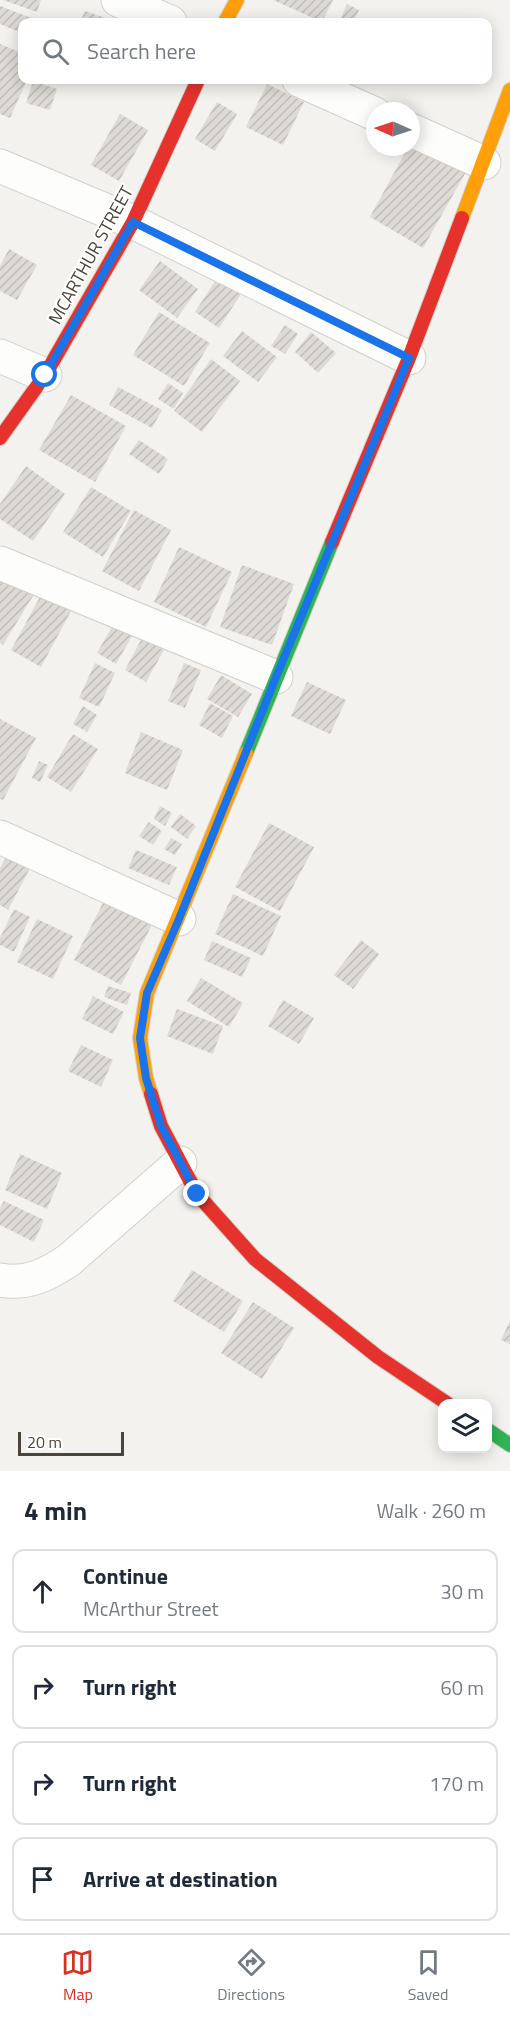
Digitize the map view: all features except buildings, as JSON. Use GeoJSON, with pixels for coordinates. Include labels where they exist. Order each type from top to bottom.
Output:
{"type":"FeatureCollection","features":[{"type":"Feature","properties":{"kind":"street"},"geometry":{"type":"LineString","coordinates":[[118,0],[161,18]]}},
{"type":"Feature","properties":{"kind":"street"},"geometry":{"type":"LineString","coordinates":[[227,18],[237,0]]}},
{"type":"Feature","properties":{"kind":"street","name":"MCARTHUR STREET"},"geometry":{"type":"LineString","coordinates":[[0,438],[45,375],[133,222],[196,84]]}},
{"type":"Feature","properties":{"kind":"street"},"geometry":{"type":"LineString","coordinates":[[308,84],[366,110]]}},
{"type":"Feature","properties":{"kind":"street"},"geometry":{"type":"LineString","coordinates":[[441,1399],[378,1357],[255,1259],[197,1194],[161,1126],[146,1078],[140,1038],[147,993],[409,358],[510,90]]}},
{"type":"Feature","properties":{"kind":"street"},"geometry":{"type":"LineString","coordinates":[[420,134],[483,163]]}},
{"type":"Feature","properties":{"kind":"street"},"geometry":{"type":"LineString","coordinates":[[0,166],[133,222],[409,358]]}},
{"type":"Feature","properties":{"kind":"street"},"geometry":{"type":"LineString","coordinates":[[0,356],[45,375]]}},
{"type":"Feature","properties":{"kind":"street"},"geometry":{"type":"LineString","coordinates":[[0,563],[276,677]]}},
{"type":"Feature","properties":{"kind":"street"},"geometry":{"type":"LineString","coordinates":[[0,837],[179,919]]}},
{"type":"Feature","properties":{"kind":"street"},"geometry":{"type":"LineString","coordinates":[[0,1280],[30,1281],[49,1274],[69,1260],[180,1163]]}},
{"type":"Feature","properties":{"kind":"street"},"geometry":{"type":"LineString","coordinates":[[492,1433],[510,1445]]}},
{"type":"Feature","properties":{"kind":"traffic: fast"},"geometry":{"type":"LineString","coordinates":[[246,753],[332,542]]}},
{"type":"Feature","properties":{"kind":"traffic: fast"},"geometry":{"type":"LineString","coordinates":[[492,1433],[510,1445]]}},
{"type":"Feature","properties":{"kind":"traffic: slow"},"geometry":{"type":"LineString","coordinates":[[227,18],[237,0]]}},
{"type":"Feature","properties":{"kind":"traffic: slow"},"geometry":{"type":"LineString","coordinates":[[462,218],[510,90]]}},
{"type":"Feature","properties":{"kind":"traffic: slow"},"geometry":{"type":"LineString","coordinates":[[151,1094],[146,1078],[140,1038],[147,993],[246,753]]}},
{"type":"Feature","properties":{"kind":"traffic: jam"},"geometry":{"type":"LineString","coordinates":[[0,438],[45,375],[133,222],[196,84]]}},
{"type":"Feature","properties":{"kind":"traffic: jam"},"geometry":{"type":"LineString","coordinates":[[332,542],[409,358],[462,218]]}},
{"type":"Feature","properties":{"kind":"traffic: jam"},"geometry":{"type":"LineString","coordinates":[[151,1094],[161,1126],[197,1194],[255,1259],[378,1357],[441,1399]]}},
{"type":"Feature","properties":{"kind":"route"},"geometry":{"type":"LineString","coordinates":[[45,375],[133,222],[409,358],[147,993],[140,1038],[146,1078],[161,1126],[197,1194]]}}]}
